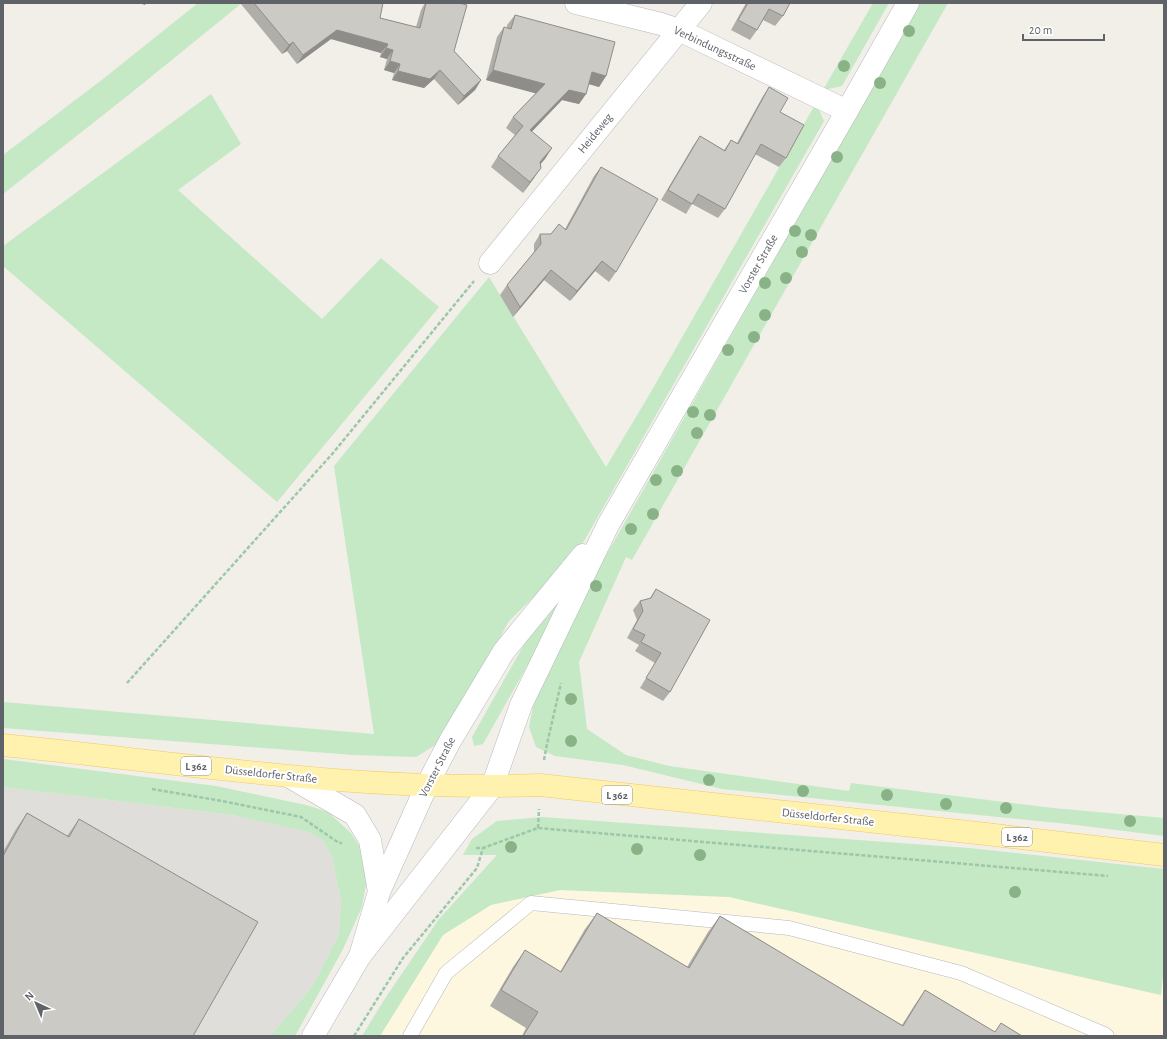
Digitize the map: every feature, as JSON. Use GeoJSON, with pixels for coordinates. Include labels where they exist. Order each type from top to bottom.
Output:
{"type":"FeatureCollection","features":[{"type":"Feature","properties":{"kind":"main road","name":"Düsseldorfer Straße"},"geometry":{"type":"LineString","coordinates":[[3,745],[290,777],[427,785],[492,787],[540,785],[1164,855]]}},
{"type":"Feature","properties":{"kind":"street","name":"Verbindungsstraße"},"geometry":{"type":"LineString","coordinates":[[576,3],[661,24],[679,30],[847,111]]}},
{"type":"Feature","properties":{"kind":"street","name":"Heideweg"},"geometry":{"type":"LineString","coordinates":[[490,263],[701,3]]}},
{"type":"Feature","properties":{"kind":"street","name":"Vorster Straße"},"geometry":{"type":"LineString","coordinates":[[492,787],[521,705],[608,525],[908,3]]}},
{"type":"Feature","properties":{"kind":"street","name":"Vorster Straße"},"geometry":{"type":"LineString","coordinates":[[313,1036],[360,956],[379,892],[427,785],[450,741],[504,651],[608,525]]}},
{"type":"Feature","properties":{"kind":"street","name":"L 362"},"geometry":{"type":"LineString","coordinates":[[290,777],[355,815],[370,840],[379,892]]}},
{"type":"Feature","properties":{"kind":"street"},"geometry":{"type":"LineString","coordinates":[[360,956],[492,787]]}},
{"type":"Feature","properties":{"kind":"lane"},"geometry":{"type":"LineString","coordinates":[[410,1036],[446,973],[531,903],[789,928],[961,973],[1107,1036]]}},
{"type":"Feature","properties":{"kind":"path"},"geometry":{"type":"LineString","coordinates":[[127,683],[333,453],[490,263]]}},
{"type":"Feature","properties":{"kind":"path"},"geometry":{"type":"LineString","coordinates":[[563,676],[547,744],[540,785],[538,828],[1108,876]]}},
{"type":"Feature","properties":{"kind":"path"},"geometry":{"type":"LineString","coordinates":[[150,788],[301,817],[339,843],[370,840]]}},
{"type":"Feature","properties":{"kind":"path"},"geometry":{"type":"LineString","coordinates":[[354,1036],[403,958],[477,868],[483,848]]}},
{"type":"Feature","properties":{"kind":"shaded area"},"geometry":{"type":"Polygon","coordinates":[[[3,787],[232,815],[308,832],[323,840],[332,856],[341,902],[339,934],[312,987],[270,1036],[3,1036],[3,787]]]}},
{"type":"Feature","properties":{"kind":"shaded area"},"geometry":{"type":"Polygon","coordinates":[[[560,890],[729,897],[1160,995],[1164,965],[1164,1036],[380,1036],[443,935],[491,905],[560,890]]]}},
{"type":"Feature","properties":{"kind":"green space"},"geometry":{"type":"Polygon","coordinates":[[[198,3],[242,3],[3,194],[3,155],[103,79],[198,3]]]}},
{"type":"Feature","properties":{"kind":"green space"},"geometry":{"type":"Polygon","coordinates":[[[873,3],[889,3],[842,86],[823,90],[873,3]]]}},
{"type":"Feature","properties":{"kind":"green space"},"geometry":{"type":"Polygon","coordinates":[[[920,3],[948,3],[632,560],[626,557],[579,662],[587,729],[626,755],[669,766],[849,791],[851,783],[1053,808],[1164,818],[1164,836],[1068,824],[722,789],[623,765],[555,756],[536,747],[529,727],[535,696],[562,633],[920,3]]]}},
{"type":"Feature","properties":{"kind":"green space"},"geometry":{"type":"Polygon","coordinates":[[[211,94],[241,144],[178,190],[322,319],[381,258],[439,307],[277,502],[3,266],[3,246],[211,94]]]}},
{"type":"Feature","properties":{"kind":"green space"},"geometry":{"type":"Polygon","coordinates":[[[816,103],[824,121],[584,541],[554,577],[509,621],[451,726],[437,744],[416,757],[353,755],[3,728],[3,702],[374,734],[334,466],[489,277],[606,467],[648,397],[816,103]]]}},
{"type":"Feature","properties":{"kind":"green space"},"geometry":{"type":"Polygon","coordinates":[[[577,574],[571,588],[483,744],[474,746],[472,737],[526,641],[577,574]]]}},
{"type":"Feature","properties":{"kind":"green space"},"geometry":{"type":"Polygon","coordinates":[[[3,759],[216,786],[306,805],[328,812],[351,833],[365,855],[368,874],[362,907],[342,951],[295,1036],[270,1036],[312,987],[339,934],[341,902],[332,856],[323,840],[308,832],[232,815],[3,787],[3,759]]]}},
{"type":"Feature","properties":{"kind":"green space"},"geometry":{"type":"Polygon","coordinates":[[[542,817],[969,848],[1164,869],[1164,965],[1161,995],[729,897],[560,890],[491,905],[443,935],[380,1036],[362,1036],[384,1000],[439,919],[497,855],[463,855],[472,839],[497,821],[542,817]]]}},
{"type":"Feature","properties":{"kind":"building"},"geometry":{"type":"Polygon","coordinates":[[[254,3],[383,3],[380,18],[420,28],[426,3],[459,3],[467,5],[454,51],[481,80],[464,96],[440,70],[430,79],[398,71],[400,64],[390,61],[393,50],[386,48],[388,44],[337,30],[303,55],[293,42],[289,45],[254,3]]]}},
{"type":"Feature","properties":{"kind":"building"},"geometry":{"type":"Polygon","coordinates":[[[748,3],[790,3],[783,16],[769,9],[757,30],[738,20],[748,3]]]}},
{"type":"Feature","properties":{"kind":"building"},"geometry":{"type":"Polygon","coordinates":[[[515,15],[615,42],[606,76],[592,72],[586,94],[569,90],[530,130],[552,148],[540,162],[541,168],[530,182],[498,156],[523,126],[513,117],[545,84],[493,70],[504,27],[511,29],[515,15]]]}},
{"type":"Feature","properties":{"kind":"building"},"geometry":{"type":"Polygon","coordinates":[[[769,87],[788,98],[780,112],[804,125],[786,158],[761,144],[725,209],[698,194],[692,204],[668,190],[700,136],[725,151],[731,140],[738,144],[769,87]]]}},
{"type":"Feature","properties":{"kind":"building"},"geometry":{"type":"Polygon","coordinates":[[[601,167],[658,199],[616,272],[602,261],[577,291],[551,270],[520,307],[507,285],[541,244],[540,234],[551,234],[559,224],[566,230],[601,167]]]}},
{"type":"Feature","properties":{"kind":"building"},"geometry":{"type":"Polygon","coordinates":[[[656,589],[710,620],[670,692],[646,678],[661,653],[641,642],[645,635],[633,629],[643,611],[640,601],[651,598],[656,589]]]}},
{"type":"Feature","properties":{"kind":"building"},"geometry":{"type":"Polygon","coordinates":[[[27,813],[69,837],[79,819],[258,922],[193,1036],[3,1036],[3,856],[27,813]]]}},
{"type":"Feature","properties":{"kind":"building"},"geometry":{"type":"Polygon","coordinates":[[[597,913],[689,968],[720,916],[903,1026],[925,990],[995,1032],[1001,1023],[1022,1036],[523,1036],[538,1012],[501,990],[525,950],[561,972],[597,913]]]}}]}
